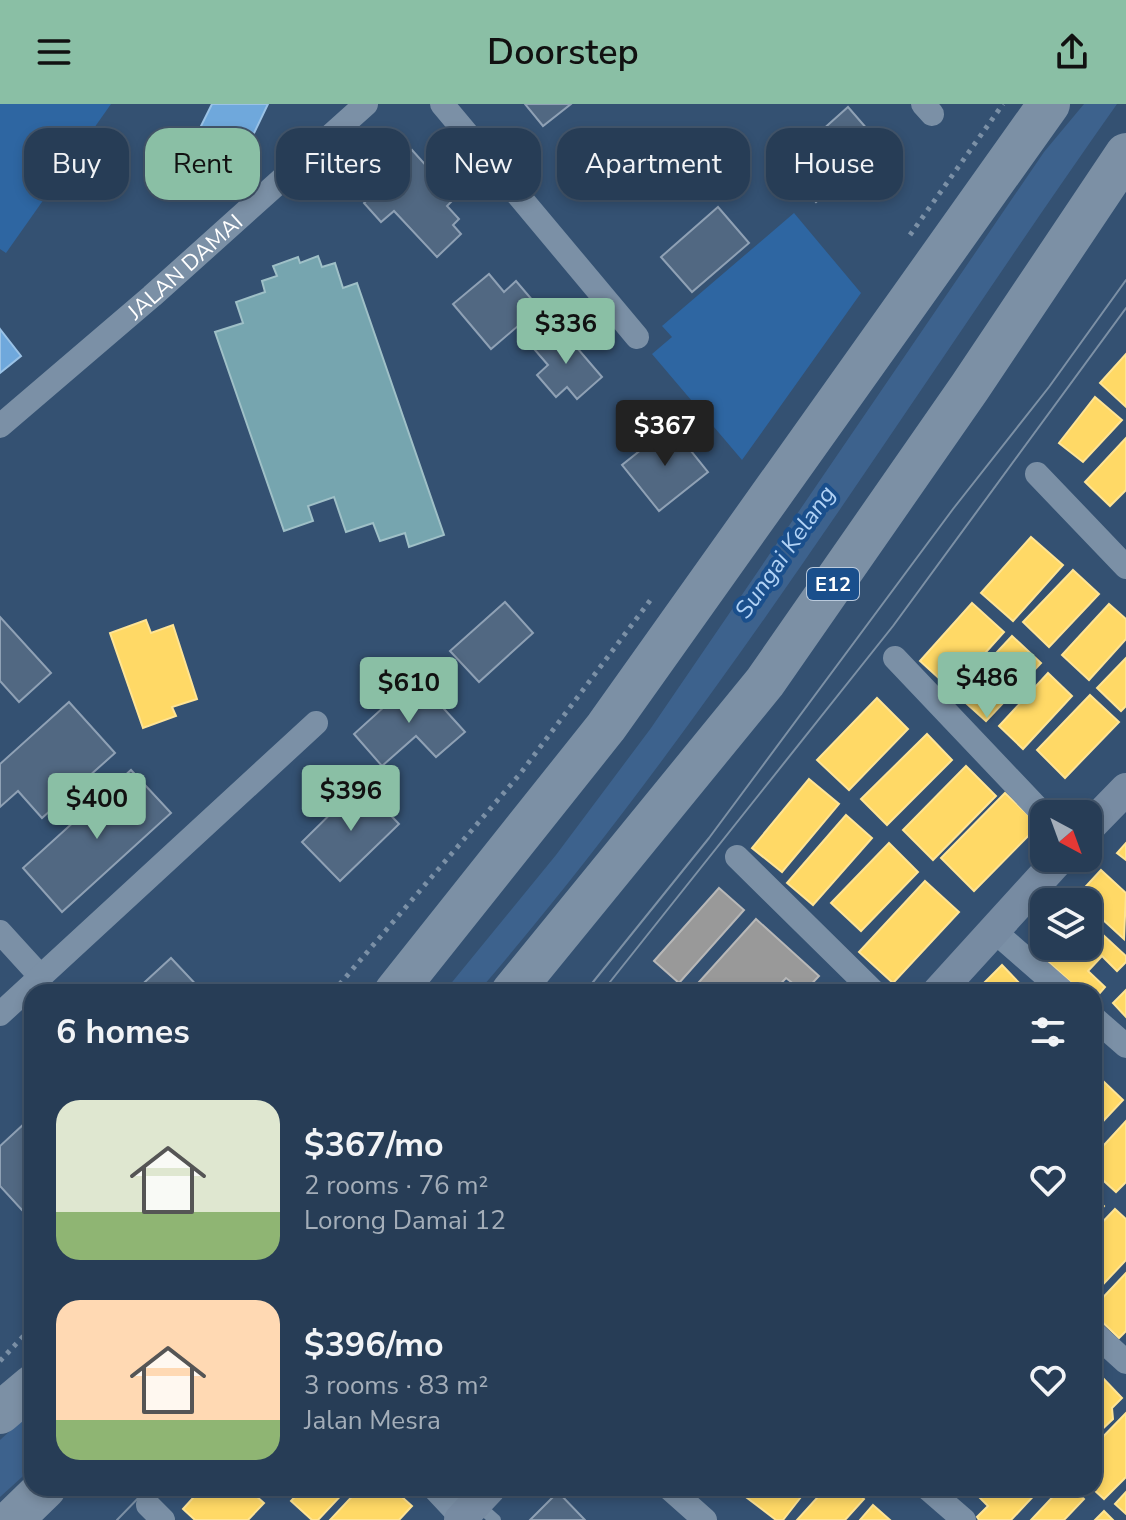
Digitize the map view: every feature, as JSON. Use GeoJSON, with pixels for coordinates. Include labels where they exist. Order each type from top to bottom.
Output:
{"type":"FeatureCollection","features":[{"type":"Feature","properties":{"kind":"highway"},"geometry":{"type":"LineString","coordinates":[[401,984],[606,727],[1049,104]]}},
{"type":"Feature","properties":{"kind":"highway","name":"E12"},"geometry":{"type":"LineString","coordinates":[[519,984],[765,682],[970,387],[1126,154]]}},
{"type":"Feature","properties":{"kind":"highway"},"geometry":{"type":"LineString","coordinates":[[0,1413],[24,1393]]}},
{"type":"Feature","properties":{"kind":"highway"},"geometry":{"type":"LineString","coordinates":[[12,1520],[37,1496]]}},
{"type":"Feature","properties":{"kind":"street","name":"JALAN DAMAI"},"geometry":{"type":"LineString","coordinates":[[0,426],[152,296],[366,104]]}},
{"type":"Feature","properties":{"kind":"street"},"geometry":{"type":"LineString","coordinates":[[442,104],[637,337]]}},
{"type":"Feature","properties":{"kind":"street"},"geometry":{"type":"LineString","coordinates":[[1037,474],[1126,567]]}},
{"type":"Feature","properties":{"kind":"street"},"geometry":{"type":"LineString","coordinates":[[895,658],[1030,800]]}},
{"type":"Feature","properties":{"kind":"street"},"geometry":{"type":"LineString","coordinates":[[33,984],[316,723]]}},
{"type":"Feature","properties":{"kind":"street"},"geometry":{"type":"LineString","coordinates":[[1102,814],[1126,789]]}},
{"type":"Feature","properties":{"kind":"street"},"geometry":{"type":"LineString","coordinates":[[737,857],[859,984]]}},
{"type":"Feature","properties":{"kind":"street"},"geometry":{"type":"LineString","coordinates":[[945,984],[1047,872]]}},
{"type":"Feature","properties":{"kind":"street"},"geometry":{"type":"LineString","coordinates":[[993,930],[1055,984]]}},
{"type":"Feature","properties":{"kind":"street"},"geometry":{"type":"LineString","coordinates":[[0,932],[41,977]]}},
{"type":"Feature","properties":{"kind":"street"},"geometry":{"type":"LineString","coordinates":[[0,1014],[24,992]]}},
{"type":"Feature","properties":{"kind":"street"},"geometry":{"type":"LineString","coordinates":[[1102,1025],[1126,1046]]}},
{"type":"Feature","properties":{"kind":"street"},"geometry":{"type":"LineString","coordinates":[[1102,1340],[1126,1362]]}},
{"type":"Feature","properties":{"kind":"street"},"geometry":{"type":"LineString","coordinates":[[450,1496],[477,1510]]}},
{"type":"Feature","properties":{"kind":"street"},"geometry":{"type":"LineString","coordinates":[[678,1496],[705,1520]]}},
{"type":"Feature","properties":{"kind":"street"},"geometry":{"type":"LineString","coordinates":[[936,1496],[964,1520]]}},
{"type":"Feature","properties":{"kind":"path"},"geometry":{"type":"LineString","coordinates":[[904,244],[1003,104]]}},
{"type":"Feature","properties":{"kind":"path"},"geometry":{"type":"LineString","coordinates":[[340,984],[520,774],[653,597]]}},
{"type":"Feature","properties":{"kind":"path"},"geometry":{"type":"LineString","coordinates":[[0,1361],[24,1336]]}},
{"type":"Feature","properties":{"kind":"shaded area"},"geometry":{"type":"Polygon","coordinates":[[[0,104],[111,104],[94,128],[24,128],[24,200],[43,200],[6,253],[0,249],[0,104]]]}},
{"type":"Feature","properties":{"kind":"shaded area"},"geometry":{"type":"Polygon","coordinates":[[[794,213],[861,293],[742,460],[652,354],[672,337],[662,326],[794,213]]]}},
{"type":"Feature","properties":{"kind":"water","name":"Sungai Kelang"},"geometry":{"type":"Polygon","coordinates":[[[1084,104],[1117,104],[808,556],[649,778],[485,984],[451,984],[556,855],[651,728],[1044,152],[1084,104]]]}},
{"type":"Feature","properties":{"kind":"water"},"geometry":{"type":"Polygon","coordinates":[[[24,1418],[24,1475],[0,1497],[0,1440],[24,1418]]]}},
{"type":"Feature","properties":{"kind":"building: Homes"},"geometry":{"type":"Polygon","coordinates":[[[1126,354],[1126,407],[1100,383],[1126,354]]]}},
{"type":"Feature","properties":{"kind":"building: Homes"},"geometry":{"type":"Polygon","coordinates":[[[1095,397],[1122,420],[1083,462],[1059,443],[1095,397]]]}},
{"type":"Feature","properties":{"kind":"building: Homes"},"geometry":{"type":"Polygon","coordinates":[[[1126,438],[1126,490],[1110,506],[1085,482],[1126,438]]]}},
{"type":"Feature","properties":{"kind":"building: Homes"},"geometry":{"type":"Polygon","coordinates":[[[1031,537],[1063,565],[1013,621],[981,593],[1031,537]]]}},
{"type":"Feature","properties":{"kind":"building: Homes"},"geometry":{"type":"Polygon","coordinates":[[[1073,570],[1099,594],[1049,647],[1023,622],[1073,570]]]}},
{"type":"Feature","properties":{"kind":"building: Homes"},"geometry":{"type":"Polygon","coordinates":[[[972,603],[1004,632],[952,690],[920,661],[972,603]]]}},
{"type":"Feature","properties":{"kind":"building: Homes"},"geometry":{"type":"Polygon","coordinates":[[[1109,604],[1126,619],[1126,639],[1089,680],[1062,655],[1109,604]]]}},
{"type":"Feature","properties":{"kind":"building: Homes"},"geometry":{"type":"Polygon","coordinates":[[[146,620],[151,633],[173,625],[197,699],[172,707],[176,716],[143,728],[110,633],[146,620]]]}},
{"type":"Feature","properties":{"kind":"building: Homes"},"geometry":{"type":"Polygon","coordinates":[[[1012,636],[1041,663],[986,721],[957,695],[1012,636]]]}},
{"type":"Feature","properties":{"kind":"building: Homes"},"geometry":{"type":"Polygon","coordinates":[[[1126,658],[1126,706],[1121,711],[1097,688],[1126,658]]]}},
{"type":"Feature","properties":{"kind":"building: Homes"},"geometry":{"type":"Polygon","coordinates":[[[1048,673],[1072,696],[1023,749],[999,726],[1048,673]]]}},
{"type":"Feature","properties":{"kind":"building: Homes"},"geometry":{"type":"Polygon","coordinates":[[[1090,695],[1119,722],[1065,778],[1037,750],[1090,695]]]}},
{"type":"Feature","properties":{"kind":"building: Homes"},"geometry":{"type":"Polygon","coordinates":[[[877,698],[908,729],[849,790],[817,760],[877,698]]]}},
{"type":"Feature","properties":{"kind":"building: Homes"},"geometry":{"type":"Polygon","coordinates":[[[927,734],[952,760],[887,825],[861,799],[927,734]]]}},
{"type":"Feature","properties":{"kind":"building: Homes"},"geometry":{"type":"Polygon","coordinates":[[[966,766],[996,796],[933,860],[903,830],[966,766]]]}},
{"type":"Feature","properties":{"kind":"building: Homes"},"geometry":{"type":"Polygon","coordinates":[[[809,779],[839,804],[782,872],[752,848],[809,779]]]}},
{"type":"Feature","properties":{"kind":"building: Homes"},"geometry":{"type":"Polygon","coordinates":[[[1005,793],[1030,817],[1030,834],[974,891],[941,858],[1005,793]]]}},
{"type":"Feature","properties":{"kind":"building: Homes"},"geometry":{"type":"Polygon","coordinates":[[[846,815],[872,838],[813,905],[787,883],[846,815]]]}},
{"type":"Feature","properties":{"kind":"building: Homes"},"geometry":{"type":"Polygon","coordinates":[[[889,843],[918,872],[861,931],[831,903],[889,843]]]}},
{"type":"Feature","properties":{"kind":"building: Homes"},"geometry":{"type":"Polygon","coordinates":[[[1126,843],[1126,860],[1117,853],[1126,843]]]}},
{"type":"Feature","properties":{"kind":"building: Homes"},"geometry":{"type":"Polygon","coordinates":[[[1102,871],[1126,893],[1124,939],[1102,919],[1102,888],[1084,888],[1102,871]]]}},
{"type":"Feature","properties":{"kind":"building: Homes"},"geometry":{"type":"Polygon","coordinates":[[[925,881],[959,912],[893,983],[859,952],[925,881]]]}},
{"type":"Feature","properties":{"kind":"building: Homes"},"geometry":{"type":"Polygon","coordinates":[[[1102,934],[1126,956],[1126,962],[1117,971],[1102,956],[1102,934]]]}},
{"type":"Feature","properties":{"kind":"building: Homes"},"geometry":{"type":"Polygon","coordinates":[[[1046,960],[1098,960],[1088,971],[1102,984],[1072,984],[1046,960]]]}},
{"type":"Feature","properties":{"kind":"building: Homes"},"geometry":{"type":"Polygon","coordinates":[[[1002,965],[1020,984],[983,984],[1002,965]]]}},
{"type":"Feature","properties":{"kind":"building: Homes"},"geometry":{"type":"Polygon","coordinates":[[[1126,990],[1126,1017],[1113,1003],[1126,990]]]}},
{"type":"Feature","properties":{"kind":"building: Homes"},"geometry":{"type":"Polygon","coordinates":[[[1102,1080],[1123,1100],[1102,1122],[1102,1080]]]}},
{"type":"Feature","properties":{"kind":"building: Homes"},"geometry":{"type":"Polygon","coordinates":[[[1126,1121],[1126,1182],[1116,1192],[1102,1179],[1102,1147],[1126,1121]]]}},
{"type":"Feature","properties":{"kind":"building: Homes"},"geometry":{"type":"Polygon","coordinates":[[[1115,1209],[1126,1219],[1126,1260],[1102,1286],[1102,1223],[1115,1209]]]}},
{"type":"Feature","properties":{"kind":"building: Homes"},"geometry":{"type":"Polygon","coordinates":[[[1126,1273],[1126,1331],[1119,1338],[1102,1322],[1102,1298],[1126,1273]]]}},
{"type":"Feature","properties":{"kind":"building: Homes"},"geometry":{"type":"Polygon","coordinates":[[[1102,1377],[1122,1398],[1112,1408],[1113,1419],[1102,1429],[1102,1377]]]}},
{"type":"Feature","properties":{"kind":"building: Homes"},"geometry":{"type":"Polygon","coordinates":[[[1126,1413],[1126,1477],[1104,1499],[1101,1496],[1102,1438],[1126,1413]]]}},
{"type":"Feature","properties":{"kind":"building: Homes"},"geometry":{"type":"Polygon","coordinates":[[[1126,1492],[1126,1514],[1115,1504],[1126,1492]]]}},
{"type":"Feature","properties":{"kind":"building: Homes"},"geometry":{"type":"Polygon","coordinates":[[[195,1496],[256,1496],[264,1503],[248,1520],[195,1520],[183,1509],[195,1496]]]}},
{"type":"Feature","properties":{"kind":"building: Homes"},"geometry":{"type":"Polygon","coordinates":[[[296,1496],[340,1496],[318,1520],[312,1520],[291,1501],[296,1496]]]}},
{"type":"Feature","properties":{"kind":"building: Homes"},"geometry":{"type":"Polygon","coordinates":[[[352,1496],[401,1496],[412,1506],[399,1520],[330,1520],[352,1496]]]}},
{"type":"Feature","properties":{"kind":"building: Homes"},"geometry":{"type":"Polygon","coordinates":[[[802,1496],[783,1520],[776,1520],[746,1497],[802,1496]]]}},
{"type":"Feature","properties":{"kind":"building: Homes"},"geometry":{"type":"Polygon","coordinates":[[[819,1496],[861,1496],[864,1499],[845,1520],[797,1520],[819,1496]]]}},
{"type":"Feature","properties":{"kind":"building: Homes"},"geometry":{"type":"Polygon","coordinates":[[[978,1496],[1034,1496],[1011,1520],[979,1520],[977,1517],[988,1506],[978,1496]]]}},
{"type":"Feature","properties":{"kind":"building: Homes"},"geometry":{"type":"Polygon","coordinates":[[[1054,1496],[1081,1496],[1084,1499],[1064,1520],[1031,1520],[1054,1496]]]}},
{"type":"Feature","properties":{"kind":"building: Homes"},"geometry":{"type":"Polygon","coordinates":[[[873,1505],[890,1520],[860,1520],[873,1505]]]}},
{"type":"Feature","properties":{"kind":"building: Homes"},"geometry":{"type":"Polygon","coordinates":[[[1104,1511],[1113,1520],[1095,1520],[1104,1511]]]}},
{"type":"Feature","properties":{"kind":"building: Schools"},"geometry":{"type":"Polygon","coordinates":[[[212,104],[268,104],[257,128],[200,128],[212,104]]]}},
{"type":"Feature","properties":{"kind":"building: Schools"},"geometry":{"type":"Polygon","coordinates":[[[0,329],[21,356],[0,373],[0,329]]]}},
{"type":"Feature","properties":{"kind":"building: Public"},"geometry":{"type":"Polygon","coordinates":[[[318,256],[322,267],[335,263],[343,288],[357,283],[444,535],[409,547],[405,533],[380,541],[373,523],[346,532],[334,497],[308,506],[313,521],[284,531],[215,332],[243,323],[236,302],[265,292],[262,281],[277,276],[273,266],[298,257],[300,263],[318,256]]]}},
{"type":"Feature","properties":{"kind":"building: Industry"},"geometry":{"type":"Polygon","coordinates":[[[719,888],[744,910],[679,983],[654,961],[719,888]]]}},
{"type":"Feature","properties":{"kind":"building: Industry"},"geometry":{"type":"Polygon","coordinates":[[[756,919],[819,976],[812,984],[794,984],[786,978],[780,984],[697,984],[756,919]]]}},
{"type":"Feature","properties":{"kind":"building: Other"},"geometry":{"type":"Polygon","coordinates":[[[525,104],[571,104],[543,126],[525,104]]]}},
{"type":"Feature","properties":{"kind":"building: Other"},"geometry":{"type":"Polygon","coordinates":[[[848,107],[866,128],[824,128],[848,107]]]}},
{"type":"Feature","properties":{"kind":"building: Other"},"geometry":{"type":"Polygon","coordinates":[[[412,150],[426,166],[426,200],[451,200],[447,206],[459,219],[453,225],[461,234],[437,257],[394,211],[381,222],[364,203],[367,200],[410,200],[412,150]]]}},
{"type":"Feature","properties":{"kind":"building: Other"},"geometry":{"type":"Polygon","coordinates":[[[718,207],[749,243],[692,292],[661,257],[718,207]]]}},
{"type":"Feature","properties":{"kind":"building: Other"},"geometry":{"type":"Polygon","coordinates":[[[489,274],[504,292],[516,281],[539,308],[491,349],[453,304],[489,274]]]}},
{"type":"Feature","properties":{"kind":"building: Other"},"geometry":{"type":"Polygon","coordinates":[[[560,328],[602,377],[577,399],[567,387],[556,397],[537,375],[548,365],[535,350],[560,328]]]}},
{"type":"Feature","properties":{"kind":"building: Other"},"geometry":{"type":"Polygon","coordinates":[[[671,426],[708,472],[659,511],[622,465],[671,426]]]}},
{"type":"Feature","properties":{"kind":"building: Other"},"geometry":{"type":"Polygon","coordinates":[[[505,602],[533,633],[479,682],[450,651],[505,602]]]}},
{"type":"Feature","properties":{"kind":"building: Other"},"geometry":{"type":"Polygon","coordinates":[[[0,617],[51,673],[19,702],[0,681],[0,617]]]}},
{"type":"Feature","properties":{"kind":"building: Other"},"geometry":{"type":"Polygon","coordinates":[[[416,678],[465,732],[436,757],[416,736],[382,766],[354,734],[416,678]]]}},
{"type":"Feature","properties":{"kind":"building: Other"},"geometry":{"type":"Polygon","coordinates":[[[69,702],[115,753],[42,818],[18,791],[0,807],[0,764],[69,702]]]}},
{"type":"Feature","properties":{"kind":"building: Other"},"geometry":{"type":"Polygon","coordinates":[[[131,770],[171,813],[62,912],[23,868],[131,770]]]}},
{"type":"Feature","properties":{"kind":"building: Other"},"geometry":{"type":"Polygon","coordinates":[[[361,784],[399,824],[340,881],[302,842],[361,784]]]}},
{"type":"Feature","properties":{"kind":"building: Other"},"geometry":{"type":"Polygon","coordinates":[[[171,958],[195,984],[143,984],[171,958]]]}},
{"type":"Feature","properties":{"kind":"building: Other"},"geometry":{"type":"Polygon","coordinates":[[[24,1124],[24,1212],[0,1186],[0,1146],[24,1124]]]}},
{"type":"Feature","properties":{"kind":"building: Other"},"geometry":{"type":"Polygon","coordinates":[[[554,1496],[562,1496],[585,1520],[530,1520],[554,1496]]]}},
{"type":"Feature","properties":{"kind":"tram line"},"geometry":{"type":"LineString","coordinates":[[591,984],[709,838],[1126,280]]}},
{"type":"Feature","properties":{"kind":"tram line"},"geometry":{"type":"LineString","coordinates":[[608,984],[893,626],[1126,308]]}},
{"type":"Feature","properties":{"kind":"tram line"},"geometry":{"type":"LineString","coordinates":[[117,1520],[140,1496]]}}]}
